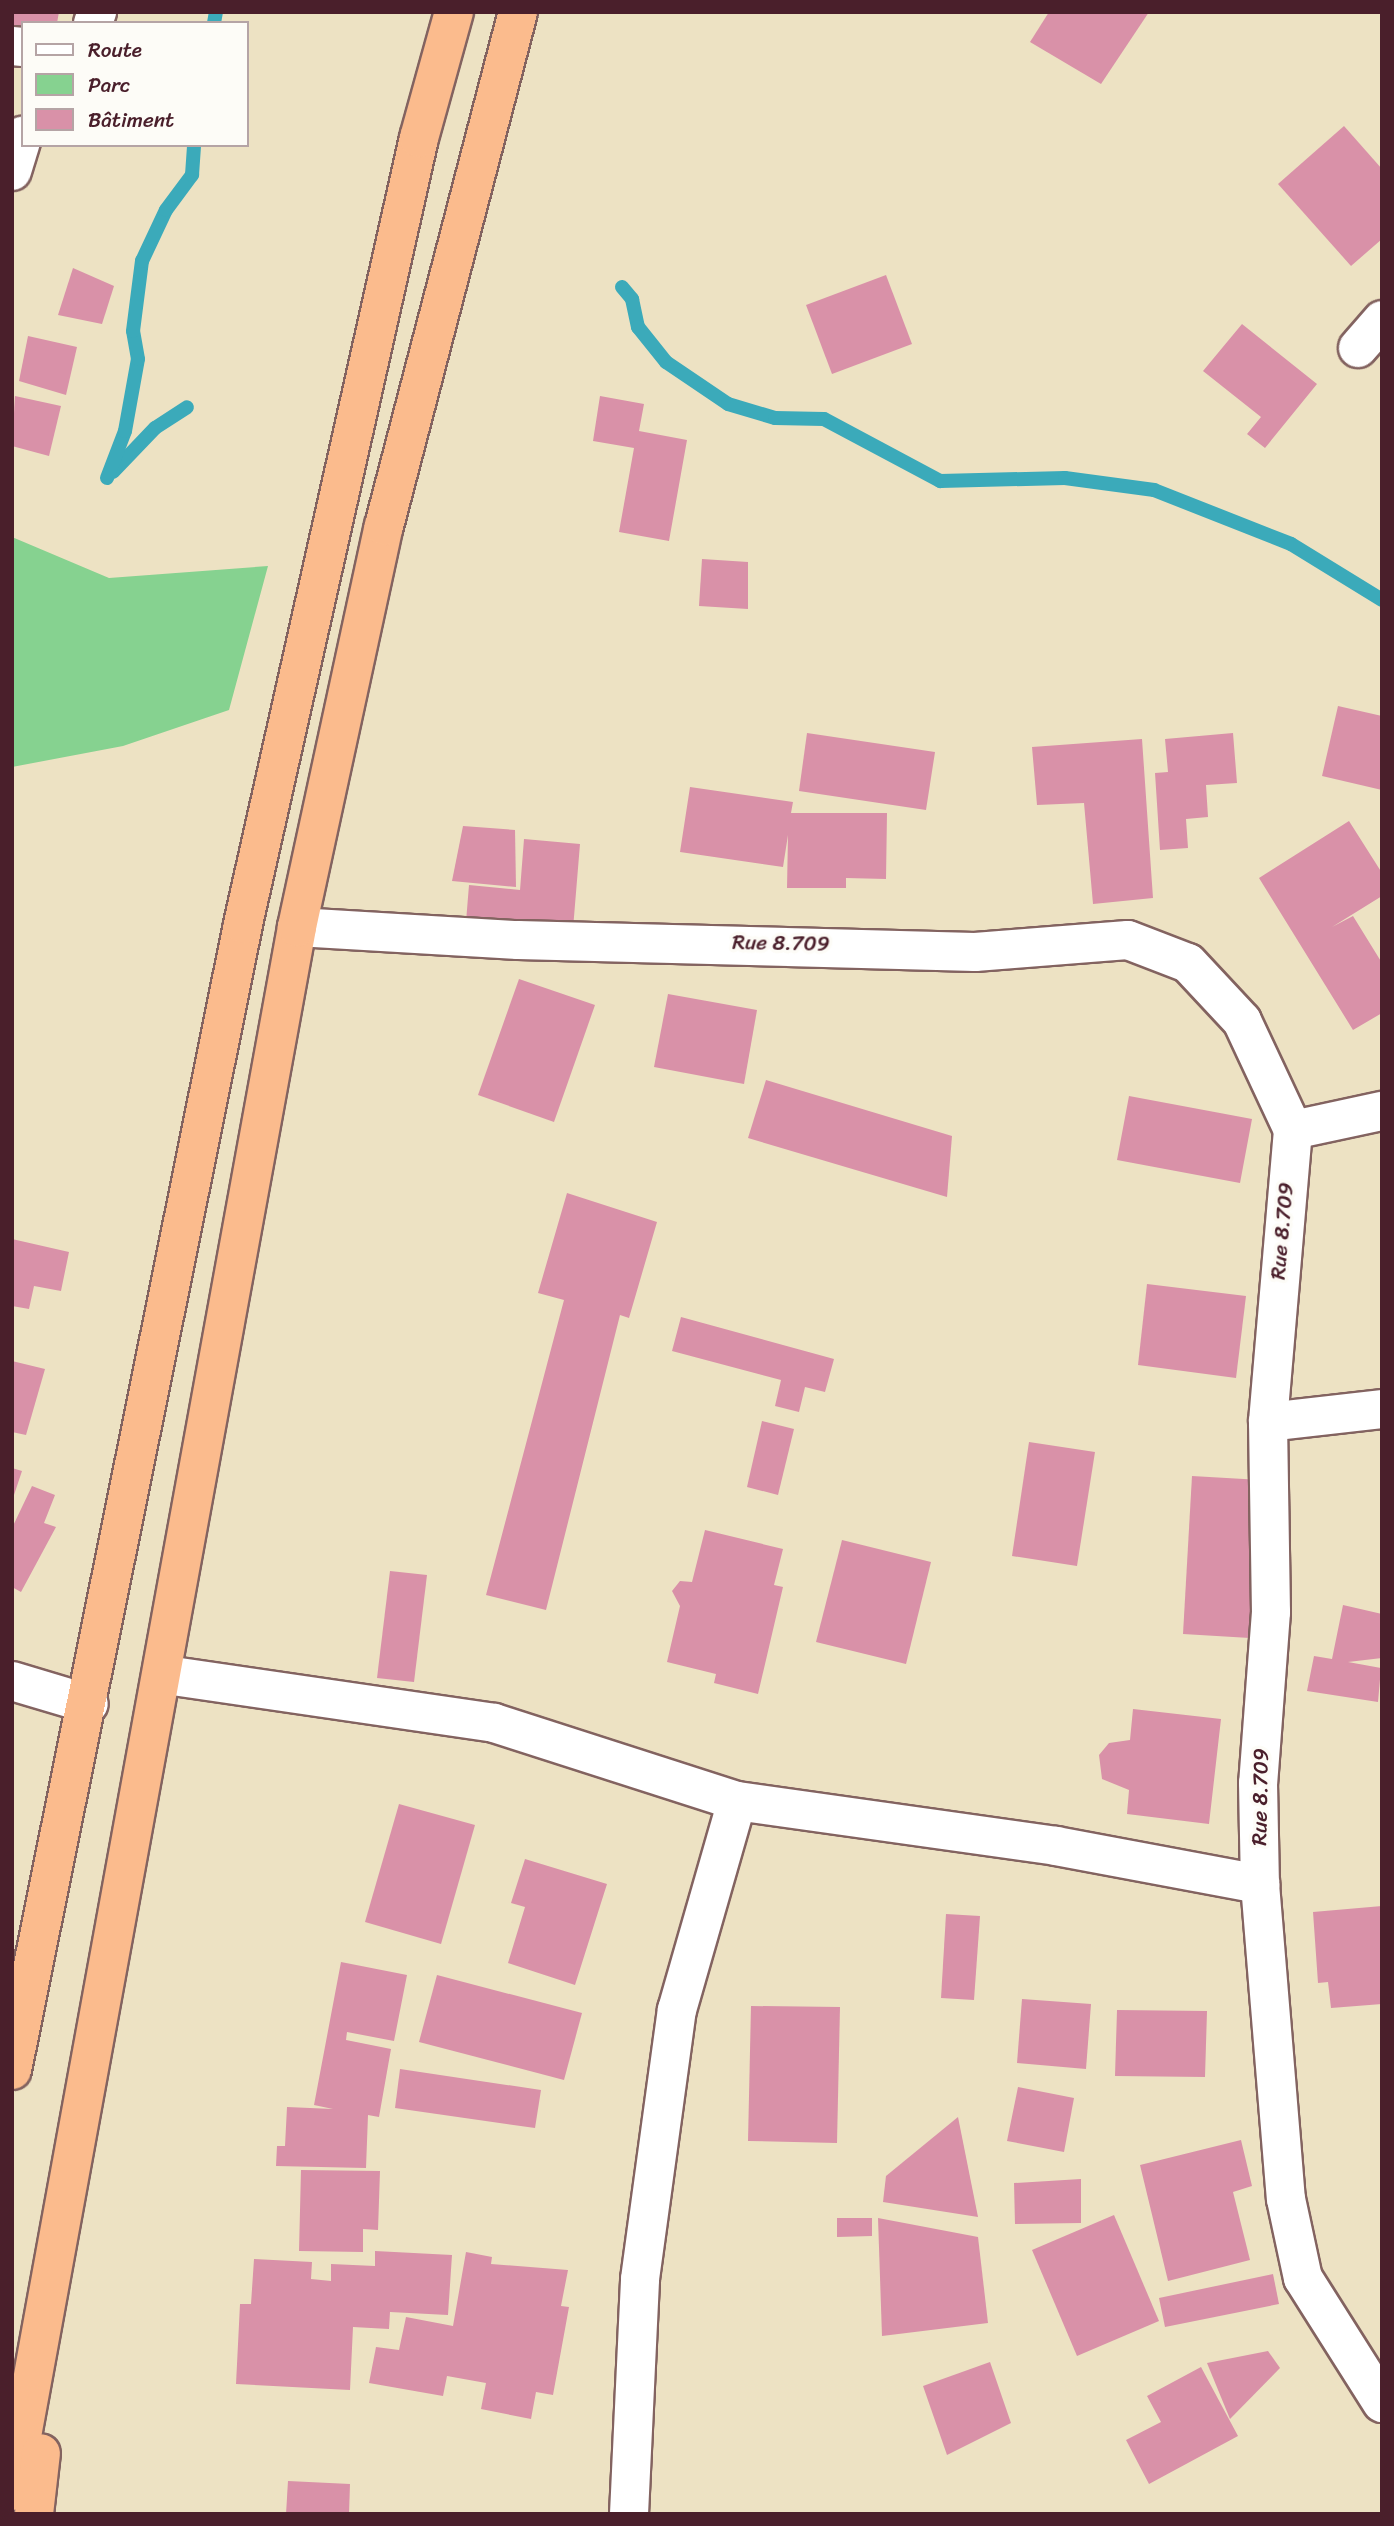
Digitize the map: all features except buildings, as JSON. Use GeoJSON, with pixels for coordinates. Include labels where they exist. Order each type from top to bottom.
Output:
{"type":"FeatureCollection","features":[{"type":"Feature","properties":{"kind":"highway"},"geometry":{"type":"LineString","coordinates":[[12,2070],[89,1704],[251,885],[413,165],[454,12]]}},
{"type":"Feature","properties":{"kind":"highway"},"geometry":{"type":"LineString","coordinates":[[12,2491],[69,2205],[166,1675],[297,926],[384,526],[518,12]]}},
{"type":"Feature","properties":{"kind":"highway"},"geometry":{"type":"LineString","coordinates":[[34,2514],[69,2205]]}},
{"type":"Feature","properties":{"kind":"street"},"geometry":{"type":"LineString","coordinates":[[12,171],[21,142]]}},
{"type":"Feature","properties":{"kind":"street","name":"Rue 8.709"},"geometry":{"type":"LineString","coordinates":[[297,926],[518,940],[975,952],[1128,940],[1188,963],[1242,1021],[1293,1129],[1268,1422],[1270,1612],[1258,1783],[1260,1884],[1286,2199],[1303,2278],[1382,2403]]}},
{"type":"Feature","properties":{"kind":"street"},"geometry":{"type":"LineString","coordinates":[[1293,1129],[1382,1111]]}},
{"type":"Feature","properties":{"kind":"street"},"geometry":{"type":"LineString","coordinates":[[1268,1422],[1382,1409]]}},
{"type":"Feature","properties":{"kind":"street"},"geometry":{"type":"LineString","coordinates":[[166,1675],[494,1723],[737,1801],[1056,1846],[1260,1884]]}},
{"type":"Feature","properties":{"kind":"street"},"geometry":{"type":"LineString","coordinates":[[12,1681],[89,1704]]}},
{"type":"Feature","properties":{"kind":"street"},"geometry":{"type":"LineString","coordinates":[[629,2514],[640,2279],[677,2010],[737,1801]]}},
{"type":"Feature","properties":{"kind":"green space"},"geometry":{"type":"Polygon","coordinates":[[[12,537],[109,578],[268,566],[229,710],[123,746],[12,767],[12,537]]]}},
{"type":"Feature","properties":{"kind":"waterway"},"geometry":{"type":"LineString","coordinates":[[214,21],[216,12]]}},
{"type":"Feature","properties":{"kind":"waterway"},"geometry":{"type":"LineString","coordinates":[[107,478],[125,431],[138,359],[133,331],[142,261],[166,210],[192,175],[194,147]]}},
{"type":"Feature","properties":{"kind":"waterway"},"geometry":{"type":"LineString","coordinates":[[622,287],[632,299],[638,327],[666,362],[728,404],[775,418],[824,419],[940,481],[1065,478],[1154,490],[1291,544],[1382,600]]}},
{"type":"Feature","properties":{"kind":"waterway"},"geometry":{"type":"LineString","coordinates":[[113,472],[155,428],[187,407]]}}]}
